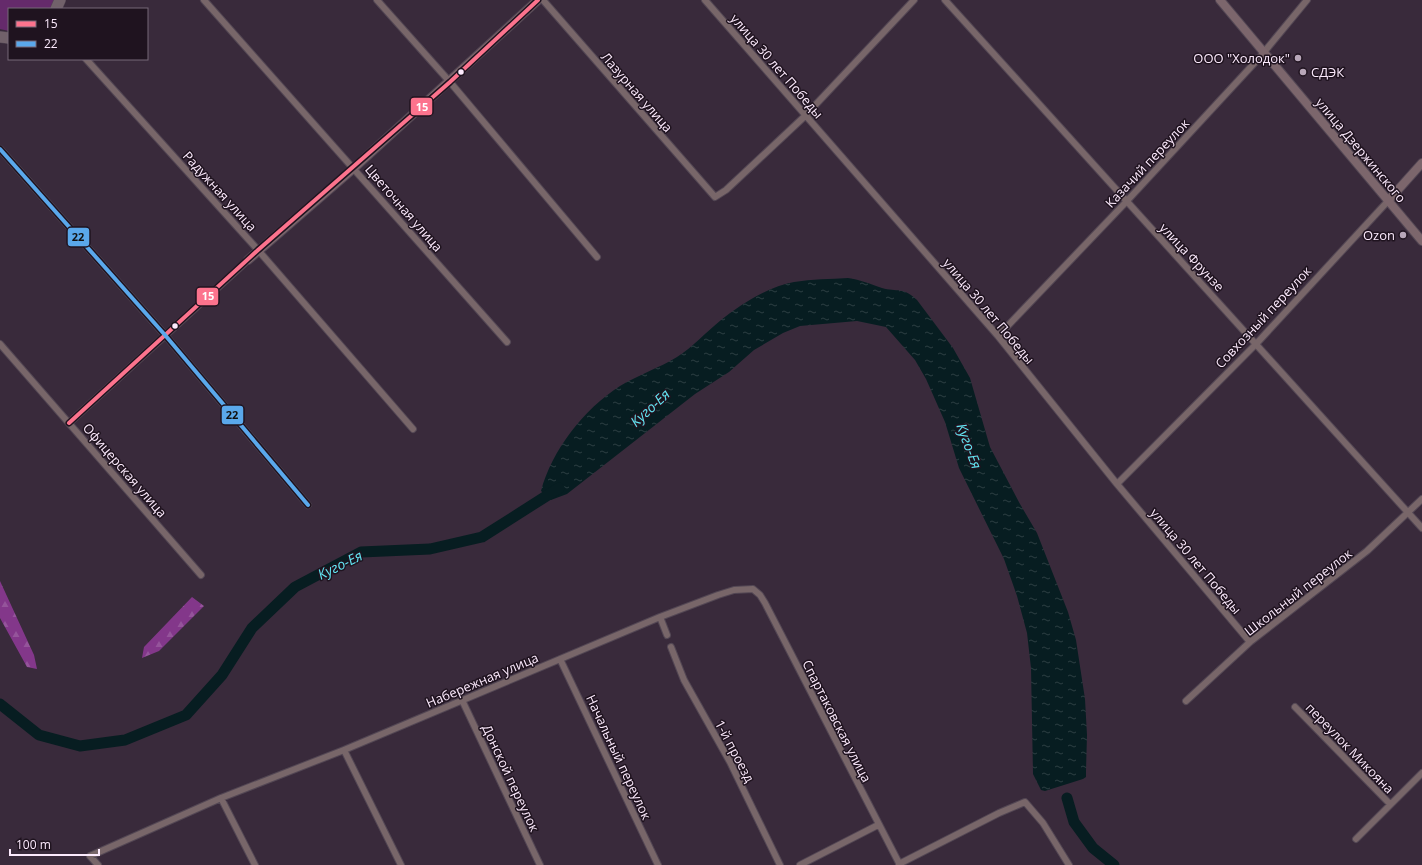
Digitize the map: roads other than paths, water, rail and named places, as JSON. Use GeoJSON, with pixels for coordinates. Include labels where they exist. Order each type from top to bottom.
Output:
{"type":"FeatureCollection","features":[{"type":"Feature","properties":{"kind":"street","name":"Цветочная улица"},"geometry":{"type":"LineString","coordinates":[[204,0],[507,342]]}},
{"type":"Feature","properties":{"kind":"street"},"geometry":{"type":"LineString","coordinates":[[377,0],[450,82],[597,257]]}},
{"type":"Feature","properties":{"kind":"street"},"geometry":{"type":"LineString","coordinates":[[69,423],[258,250],[354,168],[450,82],[538,0]]}},
{"type":"Feature","properties":{"kind":"street","name":"Лазурная улица"},"geometry":{"type":"LineString","coordinates":[[543,0],[715,197],[726,190],[805,116]]}},
{"type":"Feature","properties":{"kind":"street","name":"улица 30 лет Победы"},"geometry":{"type":"LineString","coordinates":[[705,0],[998,336],[1117,484],[1250,642]]}},
{"type":"Feature","properties":{"kind":"street"},"geometry":{"type":"LineString","coordinates":[[805,116],[914,0]]}},
{"type":"Feature","properties":{"kind":"street","name":"улица Фрунзе"},"geometry":{"type":"LineString","coordinates":[[945,0],[1422,528]]}},
{"type":"Feature","properties":{"kind":"street","name":"улица Дзержинского"},"geometry":{"type":"LineString","coordinates":[[1220,0],[1422,241]]}},
{"type":"Feature","properties":{"kind":"street","name":"Казачий переулок"},"geometry":{"type":"LineString","coordinates":[[998,336],[1126,202],[1264,52],[1307,0]]}},
{"type":"Feature","properties":{"kind":"street","name":"Радужная улица"},"geometry":{"type":"LineString","coordinates":[[87,60],[258,250],[413,429]]}},
{"type":"Feature","properties":{"kind":"street"},"geometry":{"type":"LineString","coordinates":[[0,149],[165,335],[308,505]]}},
{"type":"Feature","properties":{"kind":"street","name":"Совхозный переулок"},"geometry":{"type":"LineString","coordinates":[[1117,484],[1256,343],[1422,163]]}},
{"type":"Feature","properties":{"kind":"street","name":"Офицерская улица"},"geometry":{"type":"LineString","coordinates":[[0,344],[201,575]]}},
{"type":"Feature","properties":{"kind":"street","name":"Школьный переулок"},"geometry":{"type":"LineString","coordinates":[[1186,701],[1250,642],[1367,551],[1422,499]]}},
{"type":"Feature","properties":{"kind":"street","name":"Набережная улица"},"geometry":{"type":"LineString","coordinates":[[98,865],[90,856],[221,798],[344,750],[660,617],[730,591],[753,589]]}},
{"type":"Feature","properties":{"kind":"street","name":"Спартаковская улица"},"geometry":{"type":"LineString","coordinates":[[753,589],[760,595],[765,603],[899,864]]}},
{"type":"Feature","properties":{"kind":"street"},"geometry":{"type":"LineString","coordinates":[[660,617],[667,635]]}},
{"type":"Feature","properties":{"kind":"street","name":"1-й проезд"},"geometry":{"type":"LineString","coordinates":[[671,647],[684,680],[730,762],[780,865]]}},
{"type":"Feature","properties":{"kind":"street","name":"Начальный переулок"},"geometry":{"type":"LineString","coordinates":[[560,659],[658,865]]}},
{"type":"Feature","properties":{"kind":"street","name":"Донской переулок"},"geometry":{"type":"LineString","coordinates":[[462,700],[540,865]]}},
{"type":"Feature","properties":{"kind":"street","name":"переулок Микояна"},"geometry":{"type":"LineString","coordinates":[[1295,707],[1390,804]]}},
{"type":"Feature","properties":{"kind":"street"},"geometry":{"type":"LineString","coordinates":[[344,750],[401,865]]}},
{"type":"Feature","properties":{"kind":"street","name":"переулок Микояна"},"geometry":{"type":"LineString","coordinates":[[1356,839],[1422,773]]}},
{"type":"Feature","properties":{"kind":"street"},"geometry":{"type":"LineString","coordinates":[[221,798],[255,865]]}},
{"type":"Feature","properties":{"kind":"street"},"geometry":{"type":"LineString","coordinates":[[899,864],[999,813],[1025,802],[1043,823],[1069,865]]}},
{"type":"Feature","properties":{"kind":"street"},"geometry":{"type":"LineString","coordinates":[[800,865],[878,825]]}},
{"type":"Feature","properties":{"kind":"water"},"geometry":{"type":"Polygon","coordinates":[[[848,278],[882,288],[908,293],[917,300],[953,348],[970,378],[990,447],[1037,533],[1068,612],[1076,640],[1085,699],[1087,735],[1086,777],[1083,779],[1045,791],[1041,790],[1033,774],[1031,668],[1027,633],[1017,596],[1004,559],[959,468],[945,422],[926,379],[915,360],[886,327],[857,321],[800,326],[783,333],[754,350],[729,372],[695,394],[567,494],[551,500],[541,491],[546,476],[561,446],[582,419],[607,395],[634,378],[677,357],[689,349],[729,314],[746,302],[765,292],[784,284],[794,282],[848,278]]]}},
{"type":"Feature","properties":{"kind":"waterway","name":"Куго-Ея"},"geometry":{"type":"LineString","coordinates":[[0,704],[39,735],[80,746],[125,740],[186,715],[222,675],[252,628],[295,587],[361,552],[430,549],[482,537],[559,488]]}},
{"type":"Feature","properties":{"kind":"waterway","name":"Куго-Ея"},"geometry":{"type":"LineString","coordinates":[[1067,798],[1074,822],[1093,848],[1114,865]]}},
{"type":"Feature","properties":{"kind":"place","name":"ООО \"Холодок\""},"geometry":{"type":"Point","coordinates":[1298,58]}},
{"type":"Feature","properties":{"kind":"place","name":"СДЭК"},"geometry":{"type":"Point","coordinates":[1303,72]}},
{"type":"Feature","properties":{"kind":"place","name":"Ozon"},"geometry":{"type":"Point","coordinates":[1403,235]}}]}
